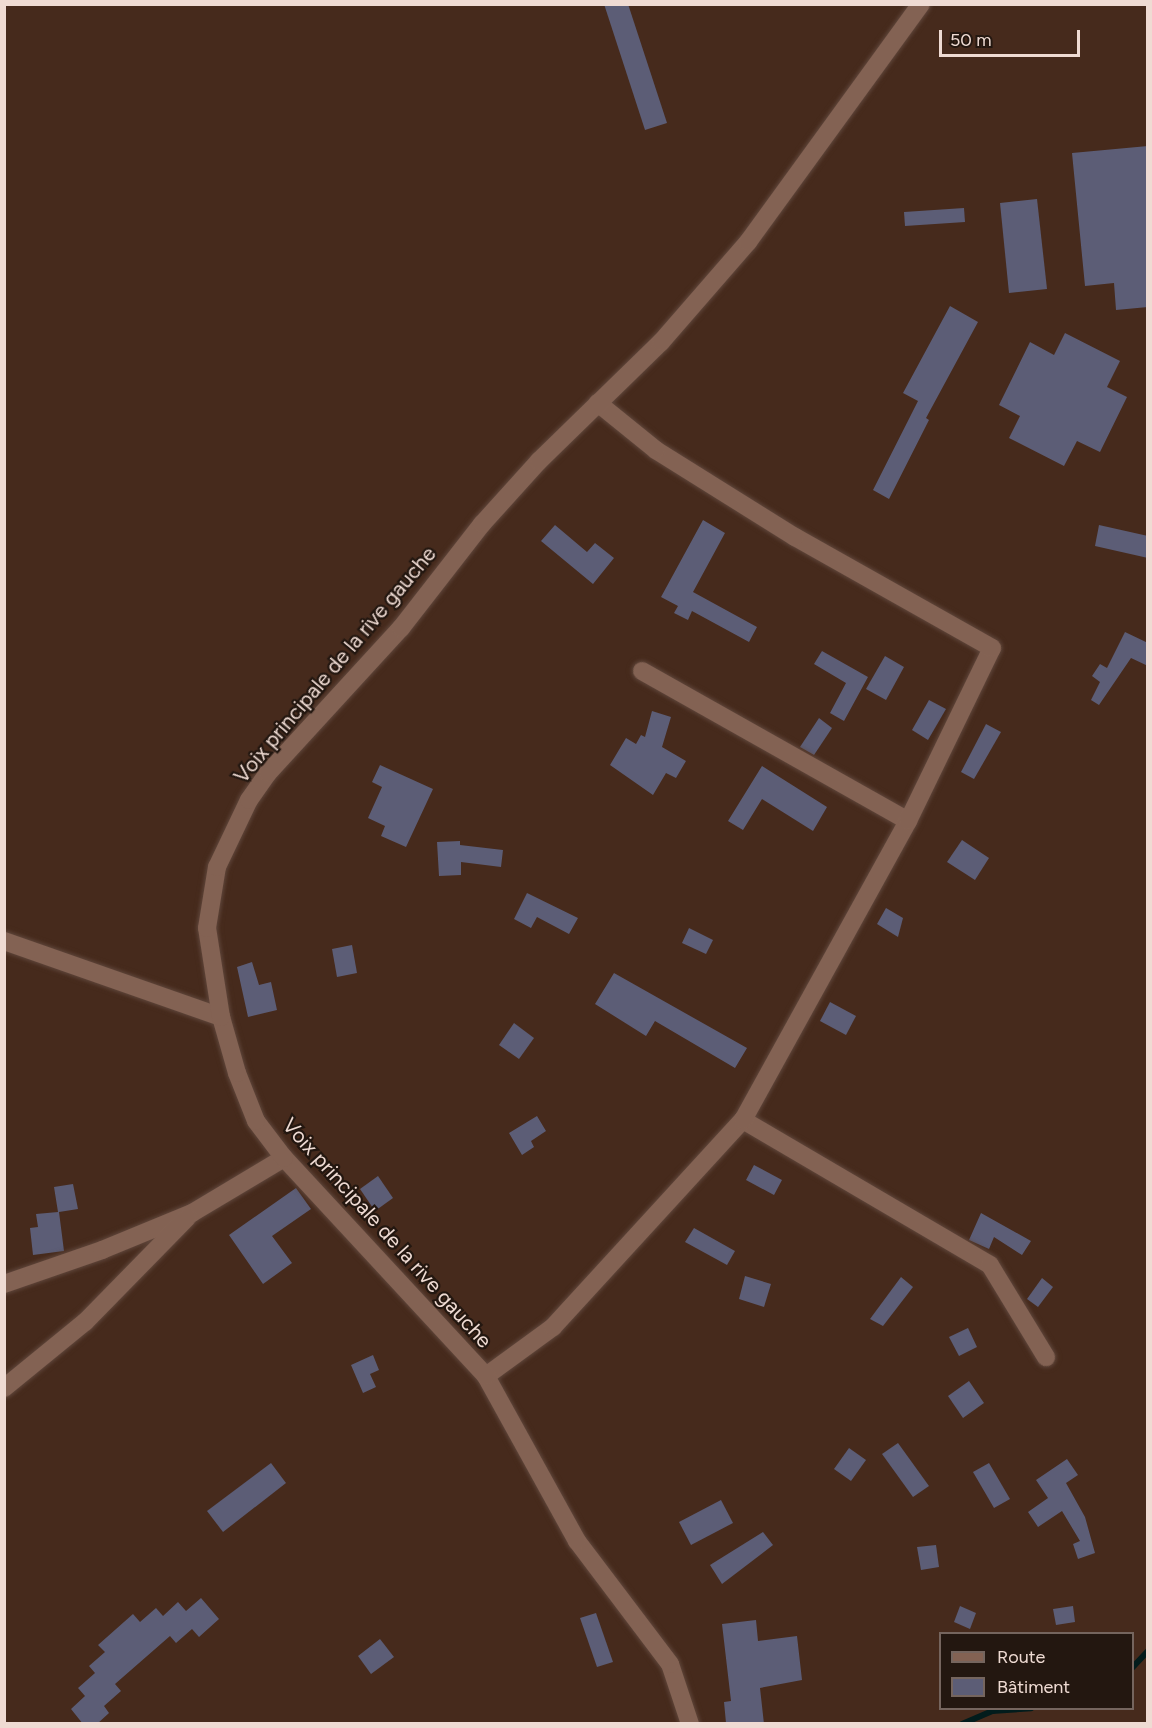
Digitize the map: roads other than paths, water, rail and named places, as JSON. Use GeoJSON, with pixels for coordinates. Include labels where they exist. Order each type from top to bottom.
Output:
{"type":"FeatureCollection","features":[{"type":"Feature","properties":{"kind":"street","name":"Voix principale de la rive gauche"},"geometry":{"type":"LineString","coordinates":[[690,1724],[670,1664],[577,1542],[486,1376],[284,1158],[256,1121],[237,1073],[221,1017],[207,928],[217,867],[249,800],[268,774],[400,628],[482,524],[661,342],[748,242],[921,4]]}},
{"type":"Feature","properties":{"kind":"street"},"geometry":{"type":"LineString","coordinates":[[486,1376],[553,1327],[743,1120],[908,821],[992,648],[785,530],[656,450],[598,404]]}},
{"type":"Feature","properties":{"kind":"street"},"geometry":{"type":"LineString","coordinates":[[642,671],[908,821]]}},
{"type":"Feature","properties":{"kind":"street"},"geometry":{"type":"LineString","coordinates":[[4,941],[221,1017]]}},
{"type":"Feature","properties":{"kind":"street"},"geometry":{"type":"LineString","coordinates":[[743,1120],[990,1265],[1046,1358]]}},
{"type":"Feature","properties":{"kind":"street"},"geometry":{"type":"LineString","coordinates":[[4,1284],[102,1250],[192,1213],[284,1158]]}},
{"type":"Feature","properties":{"kind":"street"},"geometry":{"type":"LineString","coordinates":[[4,1388],[85,1322],[192,1213]]}},
{"type":"Feature","properties":{"kind":"waterway"},"geometry":{"type":"LineString","coordinates":[[1134,1666],[1148,1651]]}},
{"type":"Feature","properties":{"kind":"waterway"},"geometry":{"type":"LineString","coordinates":[[962,1724],[992,1711],[1005,1710]]}}]}
